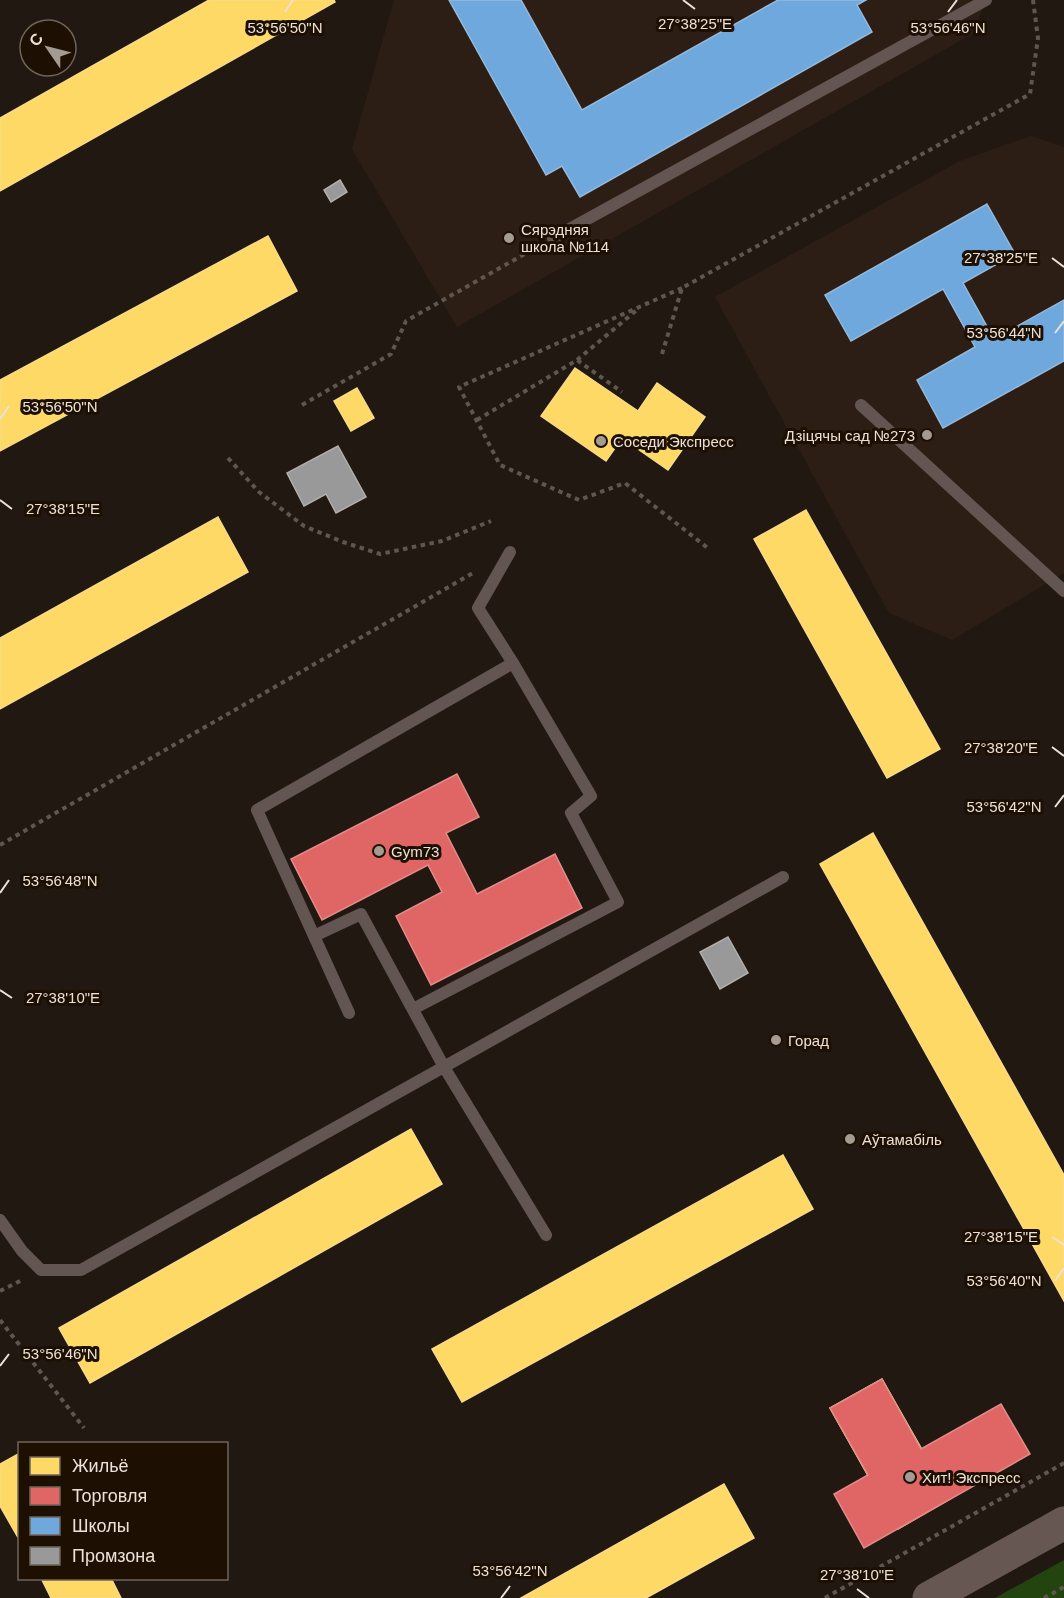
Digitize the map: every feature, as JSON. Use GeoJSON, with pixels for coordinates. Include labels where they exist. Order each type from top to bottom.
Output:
{"type":"FeatureCollection","features":[{"type":"Feature","properties":{"kind":"main road"},"geometry":{"type":"LineString","coordinates":[[929,1598],[1064,1523]]}},
{"type":"Feature","properties":{"kind":"lane"},"geometry":{"type":"LineString","coordinates":[[553,238],[986,0]]}},
{"type":"Feature","properties":{"kind":"lane"},"geometry":{"type":"LineString","coordinates":[[861,405],[1064,591]]}},
{"type":"Feature","properties":{"kind":"lane"},"geometry":{"type":"LineString","coordinates":[[413,1009],[618,902],[571,813],[591,796],[478,608],[510,552]]}},
{"type":"Feature","properties":{"kind":"lane"},"geometry":{"type":"LineString","coordinates":[[349,1013],[257,810],[513,663]]}},
{"type":"Feature","properties":{"kind":"lane"},"geometry":{"type":"LineString","coordinates":[[0,1220],[22,1251],[41,1270],[81,1270],[783,877]]}},
{"type":"Feature","properties":{"kind":"lane"},"geometry":{"type":"LineString","coordinates":[[314,936],[361,914],[444,1067],[546,1235]]}},
{"type":"Feature","properties":{"kind":"path"},"geometry":{"type":"LineString","coordinates":[[709,549],[625,483],[579,500],[500,465],[459,387],[682,288],[1030,94],[1038,38],[1033,0]]}},
{"type":"Feature","properties":{"kind":"path"},"geometry":{"type":"LineString","coordinates":[[302,405],[391,354],[406,321],[553,238]]}},
{"type":"Feature","properties":{"kind":"path"},"geometry":{"type":"LineString","coordinates":[[662,354],[682,288]]}},
{"type":"Feature","properties":{"kind":"path"},"geometry":{"type":"LineString","coordinates":[[477,420],[577,360],[642,306]]}},
{"type":"Feature","properties":{"kind":"path"},"geometry":{"type":"LineString","coordinates":[[577,360],[622,392]]}},
{"type":"Feature","properties":{"kind":"path"},"geometry":{"type":"LineString","coordinates":[[228,458],[259,492],[304,526],[342,542],[380,554],[442,541],[491,520]]}},
{"type":"Feature","properties":{"kind":"path"},"geometry":{"type":"LineString","coordinates":[[0,844],[510,552]]}},
{"type":"Feature","properties":{"kind":"path"},"geometry":{"type":"LineString","coordinates":[[0,1320],[84,1428]]}},
{"type":"Feature","properties":{"kind":"path"},"geometry":{"type":"LineString","coordinates":[[825,1598],[1064,1463]]}},
{"type":"Feature","properties":{"kind":"path"},"geometry":{"type":"LineString","coordinates":[[1044,1598],[1064,1587]]}},
{"type":"Feature","properties":{"kind":"shaded area","name":"Сярэдняя школа №114"},"geometry":{"type":"Polygon","coordinates":[[[394,0],[985,0],[974,33],[457,327],[352,149],[394,0]]]}},
{"type":"Feature","properties":{"kind":"shaded area","name":"Дзіцячы сад №273"},"geometry":{"type":"Polygon","coordinates":[[[1031,136],[1064,147],[1064,573],[952,640],[889,613],[715,297],[960,161],[1031,136]]]}},
{"type":"Feature","properties":{"kind":"green space"},"geometry":{"type":"Polygon","coordinates":[[[1064,1560],[1064,1598],[995,1598],[1064,1560]]]}},
{"type":"Feature","properties":{"kind":"building: Жильё"},"geometry":{"type":"Polygon","coordinates":[[[209,0],[334,0],[335,2],[0,191],[0,118],[71,78],[78,78],[78,74],[209,0]]]}},
{"type":"Feature","properties":{"kind":"building: Жильё"},"geometry":{"type":"Polygon","coordinates":[[[268,236],[297,291],[0,451],[0,380],[268,236]]]}},
{"type":"Feature","properties":{"kind":"building: Жильё"},"geometry":{"type":"Polygon","coordinates":[[[575,368],[638,411],[657,383],[705,417],[668,470],[622,438],[606,461],[541,416],[575,368]]]}},
{"type":"Feature","properties":{"kind":"building: Жильё"},"geometry":{"type":"Polygon","coordinates":[[[357,388],[374,418],[351,431],[334,401],[357,388]]]}},
{"type":"Feature","properties":{"kind":"building: Жильё"},"geometry":{"type":"Polygon","coordinates":[[[806,510],[940,749],[887,778],[754,539],[806,510]]]}},
{"type":"Feature","properties":{"kind":"building: Жильё"},"geometry":{"type":"Polygon","coordinates":[[[218,517],[248,572],[0,709],[0,638],[218,517]]]}},
{"type":"Feature","properties":{"kind":"building: Жильё"},"geometry":{"type":"Polygon","coordinates":[[[873,833],[1064,1175],[1064,1301],[820,864],[873,833]]]}},
{"type":"Feature","properties":{"kind":"building: Жильё"},"geometry":{"type":"Polygon","coordinates":[[[411,1129],[442,1184],[90,1383],[59,1328],[411,1129]]]}},
{"type":"Feature","properties":{"kind":"building: Жильё"},"geometry":{"type":"Polygon","coordinates":[[[783,1155],[813,1209],[462,1402],[432,1349],[783,1155]]]}},
{"type":"Feature","properties":{"kind":"building: Жильё"},"geometry":{"type":"Polygon","coordinates":[[[882,1379],[950,1499],[898,1529],[830,1408],[882,1379]]]}},
{"type":"Feature","properties":{"kind":"building: Жильё"},"geometry":{"type":"Polygon","coordinates":[[[18,1454],[18,1538],[0,1506],[0,1464],[18,1454]]]}},
{"type":"Feature","properties":{"kind":"building: Жильё"},"geometry":{"type":"Polygon","coordinates":[[[724,1484],[754,1538],[646,1598],[521,1598],[724,1484]]]}},
{"type":"Feature","properties":{"kind":"building: Жильё"},"geometry":{"type":"Polygon","coordinates":[[[42,1580],[112,1580],[121,1598],[51,1598],[42,1580]]]}},
{"type":"Feature","properties":{"kind":"building: Торговля"},"geometry":{"type":"Polygon","coordinates":[[[457,774],[479,817],[446,833],[477,894],[555,854],[582,908],[431,985],[396,916],[442,892],[428,865],[322,920],[291,859],[457,774]]]}},
{"type":"Feature","properties":{"kind":"building: Торговля"},"geometry":{"type":"Polygon","coordinates":[[[882,1379],[921,1449],[1001,1404],[1030,1454],[864,1548],[834,1494],[868,1475],[830,1408],[882,1379]]]}},
{"type":"Feature","properties":{"kind":"building: Школы"},"geometry":{"type":"Polygon","coordinates":[[[449,0],[521,0],[582,110],[778,0],[866,0],[857,5],[872,32],[580,197],[562,166],[546,175],[449,0]]]}},
{"type":"Feature","properties":{"kind":"building: Школы"},"geometry":{"type":"Polygon","coordinates":[[[987,204],[1015,254],[963,283],[994,339],[1064,300],[1064,361],[943,428],[917,380],[975,347],[943,289],[851,341],[825,295],[987,204]]]}},
{"type":"Feature","properties":{"kind":"building: Промзона"},"geometry":{"type":"Polygon","coordinates":[[[340,180],[347,192],[331,202],[324,190],[340,180]]]}},
{"type":"Feature","properties":{"kind":"building: Промзона"},"geometry":{"type":"Polygon","coordinates":[[[338,446],[366,497],[336,513],[326,494],[304,506],[287,473],[338,446]]]}},
{"type":"Feature","properties":{"kind":"building: Промзона"},"geometry":{"type":"Polygon","coordinates":[[[728,937],[748,973],[720,989],[700,952],[728,937]]]}},
{"type":"Feature","properties":{"kind":"place","name":"Сярэдняя школа №114"},"geometry":{"type":"Point","coordinates":[509,238]}},
{"type":"Feature","properties":{"kind":"place","name":"Дзіцячы сад №273"},"geometry":{"type":"Point","coordinates":[927,435]}},
{"type":"Feature","properties":{"kind":"place","name":"Соседи Экспресс"},"geometry":{"type":"Point","coordinates":[601,441]}},
{"type":"Feature","properties":{"kind":"place","name":"Gym73"},"geometry":{"type":"Point","coordinates":[379,851]}},
{"type":"Feature","properties":{"kind":"place","name":"Горад"},"geometry":{"type":"Point","coordinates":[776,1040]}},
{"type":"Feature","properties":{"kind":"place","name":"Аўтамабіль"},"geometry":{"type":"Point","coordinates":[850,1139]}},
{"type":"Feature","properties":{"kind":"place","name":"Хит! Экспресс"},"geometry":{"type":"Point","coordinates":[910,1477]}}]}
